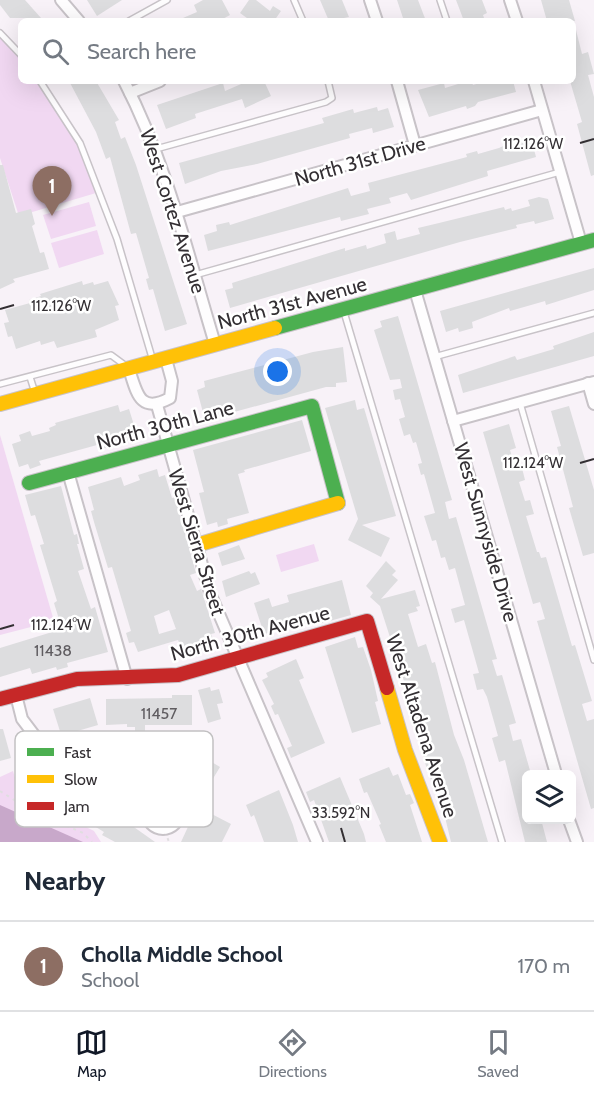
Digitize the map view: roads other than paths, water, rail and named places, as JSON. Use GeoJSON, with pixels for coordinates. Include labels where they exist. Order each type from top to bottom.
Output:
{"type":"FeatureCollection","features":[{"type":"Feature","properties":{"kind":"street"},"geometry":{"type":"LineString","coordinates":[[62,0],[77,18]]}},
{"type":"Feature","properties":{"kind":"street"},"geometry":{"type":"LineString","coordinates":[[370,0],[376,18]]}},
{"type":"Feature","properties":{"kind":"street"},"geometry":{"type":"LineString","coordinates":[[510,0],[516,18]]}},
{"type":"Feature","properties":{"kind":"street","name":"West Cortez Avenue"},"geometry":{"type":"LineString","coordinates":[[126,84],[156,149],[177,212],[215,344]]}},
{"type":"Feature","properties":{"kind":"street"},"geometry":{"type":"LineString","coordinates":[[130,93],[152,84]]}},
{"type":"Feature","properties":{"kind":"street"},"geometry":{"type":"LineString","coordinates":[[398,84],[415,145]]}},
{"type":"Feature","properties":{"kind":"street"},"geometry":{"type":"LineString","coordinates":[[535,84],[560,172],[587,241]]}},
{"type":"Feature","properties":{"kind":"street","name":"North 31st Drive"},"geometry":{"type":"LineString","coordinates":[[177,212],[542,110]]}},
{"type":"Feature","properties":{"kind":"street","name":"North 31st Avenue"},"geometry":{"type":"LineString","coordinates":[[0,404],[587,241]]}},
{"type":"Feature","properties":{"kind":"street","name":"West Sunnyside Drive"},"geometry":{"type":"LineString","coordinates":[[415,290],[555,770]]}},
{"type":"Feature","properties":{"kind":"street"},"geometry":{"type":"LineString","coordinates":[[129,369],[141,399],[147,405],[157,405],[170,398],[173,391],[159,361]]}},
{"type":"Feature","properties":{"kind":"street"},"geometry":{"type":"LineString","coordinates":[[453,421],[591,383],[594,404]]}},
{"type":"Feature","properties":{"kind":"street","name":"West Sierra Street"},"geometry":{"type":"LineString","coordinates":[[157,405],[210,593],[317,842]]}},
{"type":"Feature","properties":{"kind":"street","name":"North 30th Lane"},"geometry":{"type":"LineString","coordinates":[[29,483],[312,406],[339,503],[197,545]]}},
{"type":"Feature","properties":{"kind":"street"},"geometry":{"type":"LineString","coordinates":[[68,472],[127,679]]}},
{"type":"Feature","properties":{"kind":"street","name":"North 30th Avenue"},"geometry":{"type":"LineString","coordinates":[[0,699],[77,679],[127,679],[178,675],[367,621]]}},
{"type":"Feature","properties":{"kind":"street","name":"West Altadena Avenue"},"geometry":{"type":"LineString","coordinates":[[367,621],[409,760],[441,842]]}},
{"type":"Feature","properties":{"kind":"street"},"geometry":{"type":"LineString","coordinates":[[16,695],[22,719],[31,731]]}},
{"type":"Feature","properties":{"kind":"street"},"geometry":{"type":"LineString","coordinates":[[571,824],[576,842]]}},
{"type":"Feature","properties":{"kind":"street"},"geometry":{"type":"LineString","coordinates":[[153,827],[167,837]]}},
{"type":"Feature","properties":{"kind":"lane"},"geometry":{"type":"LineString","coordinates":[[134,18],[167,0]]}},
{"type":"Feature","properties":{"kind":"lane"},"geometry":{"type":"LineString","coordinates":[[294,0],[302,18]]}},
{"type":"Feature","properties":{"kind":"lane"},"geometry":{"type":"LineString","coordinates":[[440,0],[446,18]]}},
{"type":"Feature","properties":{"kind":"lane"},"geometry":{"type":"LineString","coordinates":[[0,33],[18,52]]}},
{"type":"Feature","properties":{"kind":"lane"},"geometry":{"type":"LineString","coordinates":[[42,84],[80,143],[117,238],[159,361]]}},
{"type":"Feature","properties":{"kind":"lane"},"geometry":{"type":"LineString","coordinates":[[156,149],[326,102],[332,98],[329,84]]}},
{"type":"Feature","properties":{"kind":"lane"},"geometry":{"type":"LineString","coordinates":[[195,274],[560,172]]}},
{"type":"Feature","properties":{"kind":"lane"},"geometry":{"type":"LineString","coordinates":[[344,309],[502,842]]}},
{"type":"Feature","properties":{"kind":"lane"},"geometry":{"type":"LineString","coordinates":[[434,357],[594,313]]}},
{"type":"Feature","properties":{"kind":"lane"},"geometry":{"type":"LineString","coordinates":[[0,384],[111,355],[129,369]]}},
{"type":"Feature","properties":{"kind":"lane"},"geometry":{"type":"LineString","coordinates":[[30,377],[35,395]]}},
{"type":"Feature","properties":{"kind":"lane"},"geometry":{"type":"LineString","coordinates":[[520,402],[594,660]]}},
{"type":"Feature","properties":{"kind":"place","name":"Cholla Middle School"},"geometry":{"type":"Point","coordinates":[52,216]}}]}
